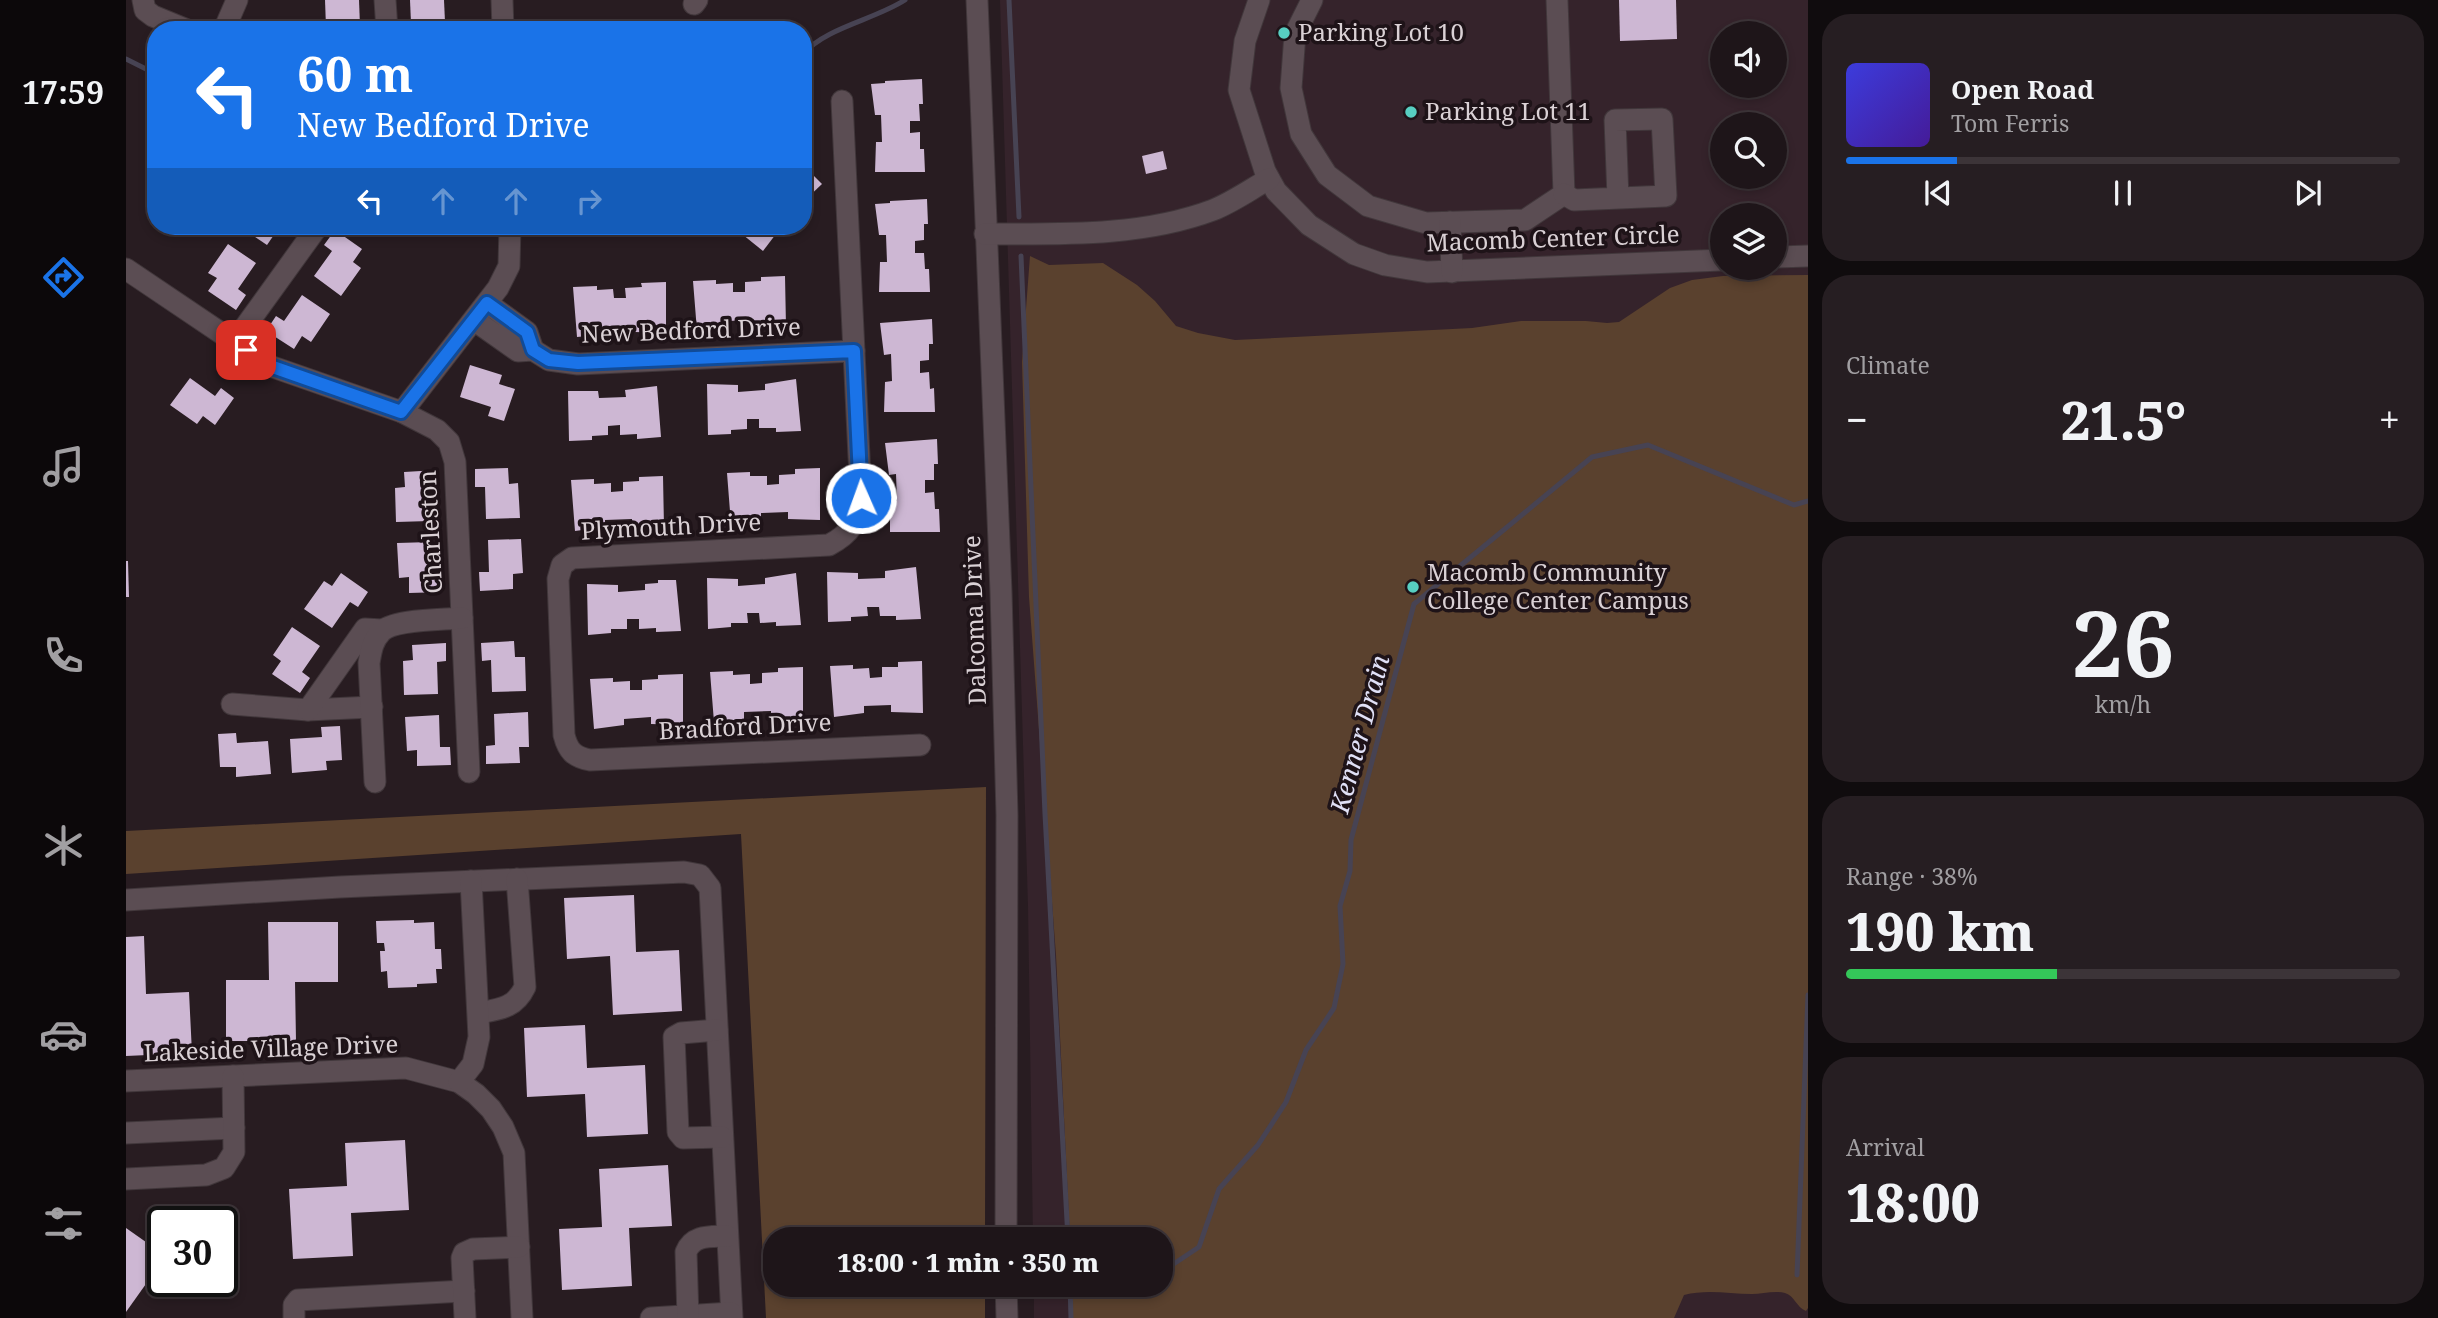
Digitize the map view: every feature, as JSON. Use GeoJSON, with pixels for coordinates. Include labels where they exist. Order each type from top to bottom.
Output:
{"type":"FeatureCollection","features":[{"type":"Feature","properties":{"kind":"street"},"geometry":{"type":"LineString","coordinates":[[143,0],[145,10],[165,21]]}},
{"type":"Feature","properties":{"kind":"street"},"geometry":{"type":"LineString","coordinates":[[229,21],[237,0]]}},
{"type":"Feature","properties":{"kind":"street"},"geometry":{"type":"LineString","coordinates":[[385,0],[386,21]]}},
{"type":"Feature","properties":{"kind":"street"},"geometry":{"type":"LineString","coordinates":[[502,0],[503,21]]}},
{"type":"Feature","properties":{"kind":"street","name":"Dalcoma Drive"},"geometry":{"type":"LineString","coordinates":[[976,0],[1001,592],[1007,815],[1006,1227]]}},
{"type":"Feature","properties":{"kind":"street","name":"Macomb Center Circle"},"geometry":{"type":"LineString","coordinates":[[1259,0],[1245,41],[1239,90],[1269,179],[1276,191],[1309,225],[1354,254],[1385,265],[1427,272],[1710,261]]}},
{"type":"Feature","properties":{"kind":"street"},"geometry":{"type":"LineString","coordinates":[[1312,0],[1295,34],[1291,88],[1301,134],[1327,175],[1368,206],[1426,222],[1525,220],[1564,194]]}},
{"type":"Feature","properties":{"kind":"street"},"geometry":{"type":"LineString","coordinates":[[1558,0],[1564,194]]}},
{"type":"Feature","properties":{"kind":"street"},"geometry":{"type":"LineString","coordinates":[[842,101],[854,351]]}},
{"type":"Feature","properties":{"kind":"street"},"geometry":{"type":"LineString","coordinates":[[985,234],[1063,234],[1144,229],[1214,209],[1269,179]]}},
{"type":"Feature","properties":{"kind":"street"},"geometry":{"type":"LineString","coordinates":[[1564,194],[1574,200],[1618,198]]}},
{"type":"Feature","properties":{"kind":"street"},"geometry":{"type":"LineString","coordinates":[[1450,222],[1452,272]]}},
{"type":"Feature","properties":{"kind":"street"},"geometry":{"type":"LineString","coordinates":[[235,341],[311,235]]}},
{"type":"Feature","properties":{"kind":"street"},"geometry":{"type":"LineString","coordinates":[[401,412],[498,288],[509,266],[509,235]]}},
{"type":"Feature","properties":{"kind":"street"},"geometry":{"type":"LineString","coordinates":[[1787,257],[1808,256]]}},
{"type":"Feature","properties":{"kind":"street","name":"Charleston"},"geometry":{"type":"LineString","coordinates":[[126,269],[270,366],[401,412],[437,430],[449,442],[455,462],[469,772]]}},
{"type":"Feature","properties":{"kind":"street","name":"New Bedford Drive"},"geometry":{"type":"LineString","coordinates":[[480,311],[527,332],[533,350],[549,360],[578,363],[854,351]]}},
{"type":"Feature","properties":{"kind":"street","name":"Plymouth Drive"},"geometry":{"type":"LineString","coordinates":[[574,755],[569,750],[564,735],[558,579],[562,565],[572,558],[829,545],[849,531],[855,524],[861,498],[854,351]]}},
{"type":"Feature","properties":{"kind":"street"},"geometry":{"type":"LineString","coordinates":[[308,710],[365,629],[382,630],[401,623],[462,618]]}},
{"type":"Feature","properties":{"kind":"street"},"geometry":{"type":"LineString","coordinates":[[375,782],[369,663],[372,645],[382,630]]}},
{"type":"Feature","properties":{"kind":"street"},"geometry":{"type":"LineString","coordinates":[[232,704],[308,710],[372,707]]}},
{"type":"Feature","properties":{"kind":"street","name":"Bradford Drive"},"geometry":{"type":"LineString","coordinates":[[574,755],[590,760],[920,745]]}},
{"type":"Feature","properties":{"kind":"street"},"geometry":{"type":"LineString","coordinates":[[126,900],[471,881],[684,872],[700,875],[710,888],[732,1315],[651,1318]]}},
{"type":"Feature","properties":{"kind":"street"},"geometry":{"type":"LineString","coordinates":[[479,1013],[502,1009],[520,998],[525,987],[517,879]]}},
{"type":"Feature","properties":{"kind":"street"},"geometry":{"type":"LineString","coordinates":[[458,1082],[473,1064],[480,1037],[471,881]]}},
{"type":"Feature","properties":{"kind":"street"},"geometry":{"type":"LineString","coordinates":[[717,1030],[681,1033],[674,1037],[678,1132],[683,1138],[722,1137]]}},
{"type":"Feature","properties":{"kind":"street","name":"Lakeside Village Drive"},"geometry":{"type":"LineString","coordinates":[[126,1081],[406,1068],[458,1082],[491,1108],[514,1153],[522,1318]]}},
{"type":"Feature","properties":{"kind":"street"},"geometry":{"type":"LineString","coordinates":[[126,1179],[214,1174],[224,1168],[234,1153],[233,1076]]}},
{"type":"Feature","properties":{"kind":"street"},"geometry":{"type":"LineString","coordinates":[[126,1133],[234,1128]]}},
{"type":"Feature","properties":{"kind":"street"},"geometry":{"type":"LineString","coordinates":[[688,1317],[686,1252],[689,1243],[697,1238],[727,1236]]}},
{"type":"Feature","properties":{"kind":"street"},"geometry":{"type":"LineString","coordinates":[[465,1318],[464,1253],[473,1249],[519,1248]]}},
{"type":"Feature","properties":{"kind":"street"},"geometry":{"type":"LineString","coordinates":[[294,1318],[294,1305],[298,1300],[464,1292]]}},
{"type":"Feature","properties":{"kind":"street"},"geometry":{"type":"LineString","coordinates":[[1006,1297],[1007,1318]]}},
{"type":"Feature","properties":{"kind":"shaded area","name":"Macomb Community College Center Campus"},"geometry":{"type":"Polygon","coordinates":[[[1000,0],[1808,0],[1808,1318],[1034,1318],[1034,1297],[1173,1297],[1173,1227],[1033,1227],[1028,906],[1000,0]]]}},
{"type":"Feature","properties":{"kind":"shaded area","name":"Macomb Community College Center Campus"},"geometry":{"type":"Polygon","coordinates":[[[1030,256],[1049,265],[1103,263],[1137,285],[1176,326],[1235,340],[1472,328],[1521,321],[1619,322],[1670,288],[1692,280],[1710,278],[1710,280],[1787,280],[1787,275],[1808,275],[1806,1311],[1781,1292],[1710,1292],[1684,1295],[1674,1318],[1073,1318],[1072,1297],[1173,1297],[1173,1227],[1069,1227],[1056,955],[1029,597],[1022,362],[1030,256]]]}},
{"type":"Feature","properties":{"kind":"shaded area"},"geometry":{"type":"Polygon","coordinates":[[[986,787],[985,1227],[763,1227],[763,1260],[741,834],[126,874],[126,831],[986,787]]]}},
{"type":"Feature","properties":{"kind":"shaded area"},"geometry":{"type":"Polygon","coordinates":[[[765,1297],[985,1297],[985,1318],[766,1318],[765,1297]]]}},
{"type":"Feature","properties":{"kind":"building"},"geometry":{"type":"Polygon","coordinates":[[[325,0],[359,0],[360,21],[326,21],[325,0]]]}},
{"type":"Feature","properties":{"kind":"building"},"geometry":{"type":"Polygon","coordinates":[[[410,0],[444,0],[445,21],[411,21],[410,0]]]}},
{"type":"Feature","properties":{"kind":"building"},"geometry":{"type":"Polygon","coordinates":[[[1619,0],[1676,0],[1677,39],[1620,41],[1619,0]]]}},
{"type":"Feature","properties":{"kind":"building"},"geometry":{"type":"Polygon","coordinates":[[[922,79],[923,104],[919,104],[920,121],[910,121],[910,133],[920,132],[920,149],[924,149],[925,172],[875,172],[876,142],[882,142],[881,115],[875,115],[871,84],[922,79]]]}},
{"type":"Feature","properties":{"kind":"building"},"geometry":{"type":"Polygon","coordinates":[[[1163,151],[1167,169],[1146,174],[1142,156],[1163,151]]]}},
{"type":"Feature","properties":{"kind":"building"},"geometry":{"type":"Polygon","coordinates":[[[812,174],[822,184],[812,193],[812,174]]]}},
{"type":"Feature","properties":{"kind":"building"},"geometry":{"type":"Polygon","coordinates":[[[927,199],[928,224],[924,224],[924,240],[915,241],[915,253],[924,253],[925,269],[929,269],[930,292],[879,292],[880,262],[887,262],[886,235],[879,235],[875,204],[927,199]]]}},
{"type":"Feature","properties":{"kind":"building"},"geometry":{"type":"Polygon","coordinates":[[[252,235],[274,235],[267,245],[252,235]]]}},
{"type":"Feature","properties":{"kind":"building"},"geometry":{"type":"Polygon","coordinates":[[[331,235],[342,235],[362,249],[353,262],[361,268],[341,296],[314,276],[332,251],[324,245],[331,235]]]}},
{"type":"Feature","properties":{"kind":"building"},"geometry":{"type":"Polygon","coordinates":[[[743,235],[775,235],[763,251],[743,235]]]}},
{"type":"Feature","properties":{"kind":"building"},"geometry":{"type":"Polygon","coordinates":[[[228,244],[256,263],[238,289],[246,295],[236,310],[208,291],[217,278],[208,273],[228,244]]]}},
{"type":"Feature","properties":{"kind":"building"},"geometry":{"type":"Polygon","coordinates":[[[785,276],[786,327],[754,326],[754,320],[727,321],[727,328],[697,331],[693,281],[716,280],[716,284],[733,283],[733,292],[745,292],[745,282],[761,281],[761,277],[785,276]]]}},
{"type":"Feature","properties":{"kind":"building"},"geometry":{"type":"Polygon","coordinates":[[[666,282],[666,333],[635,332],[634,325],[607,327],[608,334],[577,337],[573,287],[597,286],[597,290],[613,289],[614,298],[626,298],[625,288],[642,287],[641,283],[666,282]]]}},
{"type":"Feature","properties":{"kind":"building"},"geometry":{"type":"Polygon","coordinates":[[[302,295],[330,314],[311,342],[302,336],[294,349],[266,331],[276,316],[284,321],[302,295]]]}},
{"type":"Feature","properties":{"kind":"building"},"geometry":{"type":"Polygon","coordinates":[[[932,319],[933,344],[929,344],[929,360],[920,361],[920,373],[929,372],[930,389],[934,388],[935,412],[884,412],[885,382],[892,381],[891,354],[884,355],[880,323],[932,319]]]}},
{"type":"Feature","properties":{"kind":"building"},"geometry":{"type":"Polygon","coordinates":[[[470,365],[502,375],[499,384],[515,389],[504,421],[488,416],[491,407],[460,397],[470,365]]]}},
{"type":"Feature","properties":{"kind":"building"},"geometry":{"type":"Polygon","coordinates":[[[190,378],[215,396],[221,388],[234,398],[215,425],[203,416],[197,424],[170,405],[190,378]]]}},
{"type":"Feature","properties":{"kind":"building"},"geometry":{"type":"Polygon","coordinates":[[[796,379],[801,431],[776,432],[776,428],[759,428],[759,419],[747,419],[747,429],[731,430],[731,434],[708,435],[707,384],[738,385],[738,392],[765,390],[765,384],[796,379]]]}},
{"type":"Feature","properties":{"kind":"building"},"geometry":{"type":"Polygon","coordinates":[[[657,386],[661,437],[637,439],[637,434],[620,435],[620,425],[608,426],[608,435],[592,436],[592,440],[569,441],[568,391],[598,391],[599,398],[626,397],[625,390],[657,386]]]}},
{"type":"Feature","properties":{"kind":"building"},"geometry":{"type":"Polygon","coordinates":[[[937,439],[938,464],[934,464],[934,480],[925,480],[925,493],[934,492],[935,509],[939,509],[940,532],[890,532],[890,502],[897,501],[896,474],[889,475],[885,443],[937,439]]]}},
{"type":"Feature","properties":{"kind":"building"},"geometry":{"type":"Polygon","coordinates":[[[508,468],[509,484],[518,483],[520,518],[486,519],[485,487],[475,487],[475,469],[508,468]]]}},
{"type":"Feature","properties":{"kind":"building"},"geometry":{"type":"Polygon","coordinates":[[[820,468],[820,520],[788,519],[788,512],[761,513],[761,520],[731,524],[727,473],[750,472],[750,476],[767,476],[767,485],[779,484],[779,475],[795,474],[795,469],[820,468]]]}},
{"type":"Feature","properties":{"kind":"building"},"geometry":{"type":"Polygon","coordinates":[[[438,470],[438,489],[429,489],[430,521],[396,522],[395,488],[405,487],[404,472],[438,470]]]}},
{"type":"Feature","properties":{"kind":"building"},"geometry":{"type":"Polygon","coordinates":[[[663,476],[664,527],[632,526],[632,519],[605,520],[605,527],[575,531],[571,480],[594,479],[594,484],[611,483],[611,492],[623,491],[623,482],[639,481],[639,477],[663,476]]]}},
{"type":"Feature","properties":{"kind":"building"},"geometry":{"type":"Polygon","coordinates":[[[521,539],[523,573],[513,574],[513,589],[480,591],[479,572],[489,572],[488,540],[521,539]]]}},
{"type":"Feature","properties":{"kind":"building"},"geometry":{"type":"Polygon","coordinates":[[[431,542],[432,574],[442,574],[443,592],[409,593],[409,577],[399,578],[397,543],[431,542]]]}},
{"type":"Feature","properties":{"kind":"building"},"geometry":{"type":"Polygon","coordinates":[[[128,561],[129,597],[126,597],[128,561]]]}},
{"type":"Feature","properties":{"kind":"building"},"geometry":{"type":"Polygon","coordinates":[[[916,567],[921,619],[896,620],[896,616],[880,616],[879,607],[867,607],[868,616],[851,617],[851,621],[828,622],[827,572],[858,573],[858,579],[885,578],[885,571],[916,567]]]}},
{"type":"Feature","properties":{"kind":"building"},"geometry":{"type":"Polygon","coordinates":[[[341,573],[368,592],[358,607],[350,602],[332,628],[304,609],[324,581],[332,586],[341,573]]]}},
{"type":"Feature","properties":{"kind":"building"},"geometry":{"type":"Polygon","coordinates":[[[796,573],[801,625],[776,626],[776,622],[760,623],[759,613],[747,613],[748,623],[731,623],[731,627],[708,629],[707,578],[738,579],[738,586],[765,584],[765,578],[796,573]]]}},
{"type":"Feature","properties":{"kind":"building"},"geometry":{"type":"Polygon","coordinates":[[[658,580],[676,580],[681,631],[656,632],[656,628],[639,629],[639,619],[627,619],[627,629],[611,629],[611,633],[588,635],[587,584],[618,585],[618,592],[645,590],[645,584],[658,583],[658,580]]]}},
{"type":"Feature","properties":{"kind":"building"},"geometry":{"type":"Polygon","coordinates":[[[292,627],[320,646],[302,672],[310,678],[300,693],[272,674],[281,661],[273,655],[292,627]]]}},
{"type":"Feature","properties":{"kind":"building"},"geometry":{"type":"Polygon","coordinates":[[[514,641],[515,657],[525,657],[526,691],[492,692],[491,660],[482,661],[481,643],[514,641]]]}},
{"type":"Feature","properties":{"kind":"building"},"geometry":{"type":"Polygon","coordinates":[[[446,643],[446,661],[437,662],[438,694],[404,695],[403,661],[413,660],[412,645],[446,643]]]}},
{"type":"Feature","properties":{"kind":"building"},"geometry":{"type":"Polygon","coordinates":[[[922,661],[923,713],[891,712],[891,705],[864,706],[864,713],[834,717],[830,666],[853,665],[853,669],[869,668],[870,678],[882,677],[882,667],[898,667],[898,662],[922,661]]]}},
{"type":"Feature","properties":{"kind":"building"},"geometry":{"type":"Polygon","coordinates":[[[803,667],[803,719],[771,717],[771,711],[744,712],[744,719],[714,722],[710,672],[733,671],[733,675],[750,674],[750,684],[762,683],[762,673],[778,672],[778,668],[803,667]]]}},
{"type":"Feature","properties":{"kind":"building"},"geometry":{"type":"Polygon","coordinates":[[[683,674],[683,725],[651,724],[651,717],[624,719],[624,725],[594,729],[590,679],[613,678],[613,682],[630,681],[630,690],[642,690],[642,680],[658,679],[658,675],[683,674]]]}},
{"type":"Feature","properties":{"kind":"building"},"geometry":{"type":"Polygon","coordinates":[[[528,712],[529,747],[519,747],[520,763],[486,764],[486,746],[495,745],[494,714],[528,712]]]}},
{"type":"Feature","properties":{"kind":"building"},"geometry":{"type":"Polygon","coordinates":[[[439,715],[440,747],[450,747],[451,765],[417,766],[417,750],[407,751],[405,717],[439,715]]]}},
{"type":"Feature","properties":{"kind":"building"},"geometry":{"type":"Polygon","coordinates":[[[340,726],[342,760],[326,761],[327,770],[292,773],[290,739],[322,737],[321,727],[340,726]]]}},
{"type":"Feature","properties":{"kind":"building"},"geometry":{"type":"Polygon","coordinates":[[[236,733],[237,743],[268,741],[271,774],[236,777],[236,767],[220,767],[218,734],[236,733]]]}},
{"type":"Feature","properties":{"kind":"building"},"geometry":{"type":"Polygon","coordinates":[[[634,895],[636,952],[679,950],[682,1011],[613,1015],[610,956],[567,959],[564,898],[634,895]]]}},
{"type":"Feature","properties":{"kind":"building"},"geometry":{"type":"Polygon","coordinates":[[[414,920],[414,923],[434,922],[435,949],[441,949],[442,969],[436,969],[437,983],[388,988],[387,971],[381,972],[380,951],[385,951],[384,943],[377,943],[376,921],[414,920]]]}},
{"type":"Feature","properties":{"kind":"building"},"geometry":{"type":"Polygon","coordinates":[[[268,922],[338,922],[338,982],[295,982],[296,1041],[226,1041],[226,980],[269,980],[268,922]]]}},
{"type":"Feature","properties":{"kind":"building"},"geometry":{"type":"Polygon","coordinates":[[[144,936],[146,994],[189,992],[192,1053],[126,1056],[126,937],[144,936]]]}},
{"type":"Feature","properties":{"kind":"building"},"geometry":{"type":"Polygon","coordinates":[[[585,1025],[587,1068],[645,1065],[648,1134],[587,1137],[585,1094],[527,1097],[524,1028],[585,1025]]]}},
{"type":"Feature","properties":{"kind":"building"},"geometry":{"type":"Polygon","coordinates":[[[405,1140],[409,1210],[351,1213],[353,1256],[293,1259],[289,1189],[347,1186],[345,1143],[405,1140]]]}},
{"type":"Feature","properties":{"kind":"building"},"geometry":{"type":"Polygon","coordinates":[[[668,1165],[672,1226],[629,1228],[632,1286],[562,1290],[559,1229],[602,1227],[599,1169],[668,1165]]]}},
{"type":"Feature","properties":{"kind":"building"},"geometry":{"type":"Polygon","coordinates":[[[126,1228],[147,1243],[147,1282],[126,1312],[126,1228]]]}},
{"type":"Feature","properties":{"kind":"waterway"},"geometry":{"type":"LineString","coordinates":[[812,46],[838,30],[905,0]]}},
{"type":"Feature","properties":{"kind":"waterway"},"geometry":{"type":"LineString","coordinates":[[1009,0],[1019,217]]}},
{"type":"Feature","properties":{"kind":"waterway"},"geometry":{"type":"LineString","coordinates":[[126,59],[147,70]]}},
{"type":"Feature","properties":{"kind":"waterway"},"geometry":{"type":"LineString","coordinates":[[1021,256],[1045,814],[1067,1227]]}},
{"type":"Feature","properties":{"kind":"waterway","name":"Kenner Drain"},"geometry":{"type":"LineString","coordinates":[[1173,1264],[1199,1247],[1219,1189],[1258,1145],[1286,1102],[1306,1050],[1334,1008],[1343,964],[1340,906],[1350,871],[1351,840],[1414,604],[1592,457],[1648,445],[1794,505],[1808,501]]}},
{"type":"Feature","properties":{"kind":"waterway"},"geometry":{"type":"LineString","coordinates":[[1797,1275],[1808,995]]}},
{"type":"Feature","properties":{"kind":"waterway"},"geometry":{"type":"LineString","coordinates":[[1070,1297],[1071,1318]]}},
{"type":"Feature","properties":{"kind":"place","name":"Parking Lot 10"},"geometry":{"type":"Point","coordinates":[1284,33]}},
{"type":"Feature","properties":{"kind":"place","name":"Parking Lot 11"},"geometry":{"type":"Point","coordinates":[1411,112]}},
{"type":"Feature","properties":{"kind":"place","name":"Macomb Community College Center Campus"},"geometry":{"type":"Point","coordinates":[1413,587]}},
{"type":"Feature","properties":{"kind":"route"},"geometry":{"type":"LineString","coordinates":[[246,350],[270,366],[401,412],[487,303],[527,332],[533,350],[549,360],[578,363],[854,351],[861,498]]}}]}
